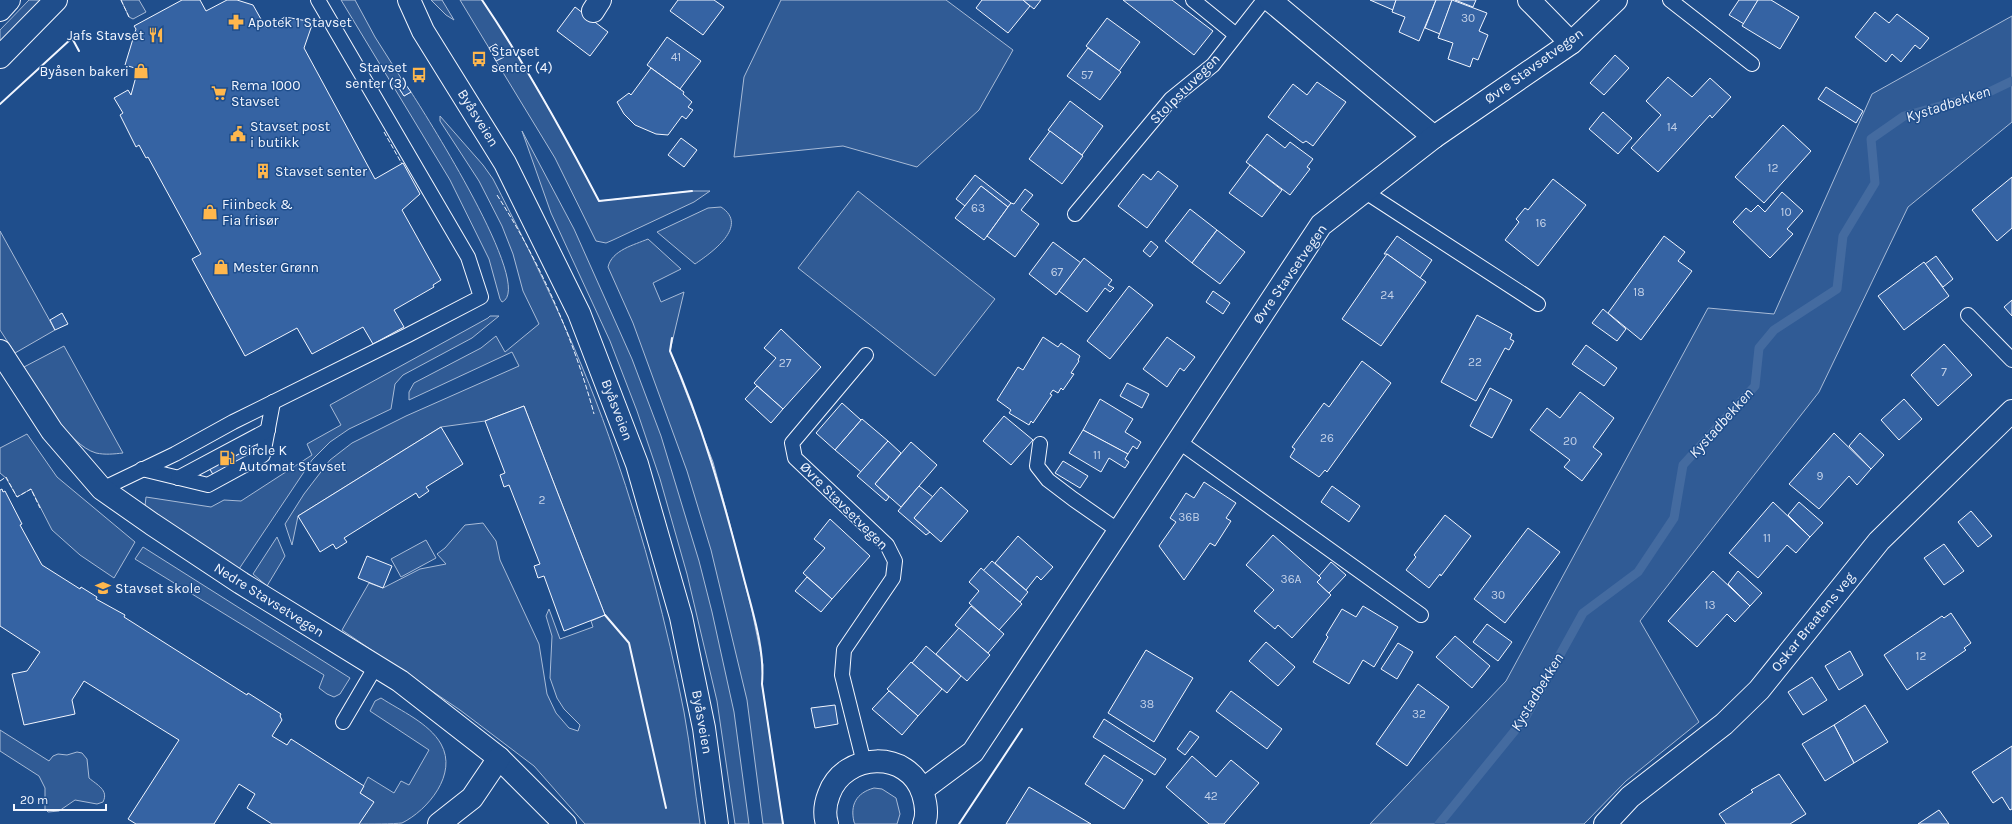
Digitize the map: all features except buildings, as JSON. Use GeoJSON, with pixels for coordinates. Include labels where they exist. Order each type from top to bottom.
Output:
{"type":"FeatureCollection","features":[{"type":"Feature","properties":{"kind":"street"},"geometry":{"type":"LineString","coordinates":[[0,10],[9,0]]}},
{"type":"Feature","properties":{"kind":"street"},"geometry":{"type":"LineString","coordinates":[[0,57],[56,0]]}},
{"type":"Feature","properties":{"kind":"street","name":"Byåsveien"},"geometry":{"type":"LineString","coordinates":[[396,0],[423,31]]}},
{"type":"Feature","properties":{"kind":"street","name":"Byåsveien"},"geometry":{"type":"LineString","coordinates":[[409,0],[423,31],[505,163],[516,184],[579,313],[638,464],[681,617],[704,728],[717,824]]}},
{"type":"Feature","properties":{"kind":"street"},"geometry":{"type":"LineString","coordinates":[[1270,0],[1434,137]]}},
{"type":"Feature","properties":{"kind":"street"},"geometry":{"type":"LineString","coordinates":[[1529,0],[1571,43]]}},
{"type":"Feature","properties":{"kind":"street","name":"Øvre Stavsetvegen"},"geometry":{"type":"LineString","coordinates":[[922,790],[973,752],[1321,225],[1434,137],[1571,43],[1616,0]]}},
{"type":"Feature","properties":{"kind":"street","name":"Nedre Stavsetvegen"},"geometry":{"type":"LineString","coordinates":[[3,363],[52,431],[102,489],[241,583],[400,681],[499,758],[565,824]]}},
{"type":"Feature","properties":{"kind":"street","name":"Oskar Braatens veg"},"geometry":{"type":"LineString","coordinates":[[1605,824],[1630,797],[1724,724],[1759,690],[1879,541],[2012,411]]}},
{"type":"Feature","properties":{"kind":"street"},"geometry":{"type":"LineString","coordinates":[[439,824],[472,798],[499,758]]}},
{"type":"Feature","properties":{"kind":"street"},"geometry":{"type":"LineString","coordinates":[[827,824],[825,818],[826,801],[832,786],[842,773],[856,764],[871,761],[886,762],[901,767],[913,777],[922,790],[926,804],[926,819],[924,824]]}},
{"type":"Feature","properties":{"kind":"lane"},"geometry":{"type":"LineString","coordinates":[[102,489],[481,297],[468,257],[318,0]]}},
{"type":"Feature","properties":{"kind":"lane"},"geometry":{"type":"LineString","coordinates":[[1193,0],[1236,35]]}},
{"type":"Feature","properties":{"kind":"lane","name":"Stolpstuvegen"},"geometry":{"type":"LineString","coordinates":[[1075,214],[1171,99],[1212,65],[1264,0]]}},
{"type":"Feature","properties":{"kind":"lane"},"geometry":{"type":"LineString","coordinates":[[1670,0],[1752,64]]}},
{"type":"Feature","properties":{"kind":"lane"},"geometry":{"type":"LineString","coordinates":[[1364,191],[1538,304]]}},
{"type":"Feature","properties":{"kind":"lane"},"geometry":{"type":"LineString","coordinates":[[1968,315],[2012,360]]}},
{"type":"Feature","properties":{"kind":"lane","name":"Øvre Stavsetvegen"},"geometry":{"type":"LineString","coordinates":[[864,762],[842,675],[844,650],[893,578],[895,561],[887,545],[795,458],[792,442],[866,355]]}},
{"type":"Feature","properties":{"kind":"lane"},"geometry":{"type":"LineString","coordinates":[[142,469],[208,485],[263,455],[273,402]]}},
{"type":"Feature","properties":{"kind":"lane"},"geometry":{"type":"LineString","coordinates":[[178,478],[268,430]]}},
{"type":"Feature","properties":{"kind":"lane"},"geometry":{"type":"LineString","coordinates":[[1178,441],[1421,615]]}},
{"type":"Feature","properties":{"kind":"lane"},"geometry":{"type":"LineString","coordinates":[[1040,444],[1037,466],[1048,480],[1119,531]]}},
{"type":"Feature","properties":{"kind":"lane"},"geometry":{"type":"LineString","coordinates":[[343,722],[376,666]]}},
{"type":"Feature","properties":{"kind":"shaded area"},"geometry":{"type":"Polygon","coordinates":[[[29,0],[40,0],[0,44],[0,30],[29,0]]]}},
{"type":"Feature","properties":{"kind":"shaded area"},"geometry":{"type":"Polygon","coordinates":[[[121,0],[139,0],[146,12],[133,19],[129,17],[121,0]]]}},
{"type":"Feature","properties":{"kind":"shaded area"},"geometry":{"type":"Polygon","coordinates":[[[341,0],[355,0],[375,37],[401,78],[395,82],[404,96],[411,92],[455,164],[492,235],[504,266],[508,290],[502,302],[489,259],[450,180],[341,0]]]}},
{"type":"Feature","properties":{"kind":"shaded area"},"geometry":{"type":"Polygon","coordinates":[[[431,0],[442,0],[454,20],[446,15],[431,0]]]}},
{"type":"Feature","properties":{"kind":"shaded area"},"geometry":{"type":"Polygon","coordinates":[[[460,0],[482,0],[544,99],[599,201],[692,191],[710,191],[694,202],[613,240],[606,243],[596,241],[555,158],[496,61],[504,57],[496,44],[489,48],[460,0]]]}},
{"type":"Feature","properties":{"kind":"shaded area"},"geometry":{"type":"Polygon","coordinates":[[[781,0],[946,0],[1013,50],[979,110],[917,167],[843,146],[734,157],[744,77],[781,0]]]}},
{"type":"Feature","properties":{"kind":"shaded area"},"geometry":{"type":"Polygon","coordinates":[[[2012,16],[2012,122],[1908,207],[1819,392],[1640,621],[1699,722],[1626,781],[1584,824],[1370,824],[1506,681],[1708,308],[1774,314],[1872,94],[2012,16]]]}},
{"type":"Feature","properties":{"kind":"shaded area"},"geometry":{"type":"Polygon","coordinates":[[[440,116],[483,165],[493,179],[559,314],[589,383],[626,486],[662,614],[684,712],[700,824],[585,824],[534,766],[460,710],[342,630],[369,583],[383,588],[420,569],[446,564],[437,554],[445,548],[465,525],[483,523],[496,541],[500,560],[539,644],[547,694],[556,713],[569,728],[578,731],[580,725],[564,709],[557,698],[550,678],[552,636],[546,616],[549,609],[560,639],[593,627],[591,621],[605,615],[524,406],[485,421],[441,427],[298,516],[292,545],[285,524],[304,494],[330,460],[352,443],[406,416],[519,366],[512,352],[409,400],[409,392],[414,383],[481,348],[496,336],[505,352],[539,324],[523,291],[513,254],[502,226],[479,181],[440,121],[440,116]]]}},
{"type":"Feature","properties":{"kind":"shaded area"},"geometry":{"type":"Polygon","coordinates":[[[522,131],[574,229],[632,359],[661,436],[699,561],[712,612],[734,712],[749,824],[735,824],[717,701],[687,574],[660,479],[637,411],[610,341],[551,213],[522,131]]]}},
{"type":"Feature","properties":{"kind":"shaded area"},"geometry":{"type":"Polygon","coordinates":[[[858,191],[995,299],[935,376],[798,268],[858,191]]]}},
{"type":"Feature","properties":{"kind":"shaded area"},"geometry":{"type":"Polygon","coordinates":[[[721,207],[729,214],[731,222],[730,230],[718,246],[695,264],[657,232],[708,208],[721,207]]]}},
{"type":"Feature","properties":{"kind":"shaded area"},"geometry":{"type":"Polygon","coordinates":[[[0,231],[55,330],[15,353],[0,330],[0,231]]]}},
{"type":"Feature","properties":{"kind":"shaded area"},"geometry":{"type":"Polygon","coordinates":[[[648,239],[681,269],[653,283],[661,302],[684,292],[670,351],[713,462],[752,611],[763,665],[762,684],[783,824],[763,824],[747,700],[711,550],[687,471],[633,323],[608,267],[610,261],[619,252],[648,239]]]}},
{"type":"Feature","properties":{"kind":"shaded area"},"geometry":{"type":"Polygon","coordinates":[[[490,316],[499,316],[472,338],[403,375],[395,384],[391,409],[349,429],[330,442],[312,460],[239,569],[145,506],[146,497],[211,507],[224,500],[241,501],[312,455],[307,444],[341,425],[330,405],[490,316]]]}},
{"type":"Feature","properties":{"kind":"shaded area"},"geometry":{"type":"Polygon","coordinates":[[[64,346],[123,453],[96,453],[85,448],[75,440],[55,416],[24,367],[64,346]]]}},
{"type":"Feature","properties":{"kind":"shaded area"},"geometry":{"type":"Polygon","coordinates":[[[27,434],[57,477],[135,542],[114,578],[80,555],[52,530],[31,489],[17,497],[6,478],[0,473],[0,448],[27,434]]]}},
{"type":"Feature","properties":{"kind":"shaded area"},"geometry":{"type":"Polygon","coordinates":[[[277,537],[285,556],[267,586],[253,574],[277,537]]]}},
{"type":"Feature","properties":{"kind":"shaded area"},"geometry":{"type":"Polygon","coordinates":[[[426,540],[436,558],[401,577],[391,559],[426,540]]]}},
{"type":"Feature","properties":{"kind":"shaded area"},"geometry":{"type":"Polygon","coordinates":[[[143,547],[350,678],[340,694],[334,697],[327,694],[319,688],[324,675],[135,559],[143,547]]]}},
{"type":"Feature","properties":{"kind":"shaded area"},"geometry":{"type":"Polygon","coordinates":[[[381,698],[414,718],[436,737],[441,744],[445,755],[446,767],[438,790],[412,817],[402,823],[359,824],[373,802],[360,793],[368,777],[394,793],[401,781],[409,785],[429,750],[370,711],[375,701],[381,698]]]}},
{"type":"Feature","properties":{"kind":"shaded area"},"geometry":{"type":"Polygon","coordinates":[[[0,730],[49,761],[53,756],[58,754],[67,755],[77,752],[82,753],[87,759],[89,778],[103,791],[103,802],[97,804],[75,800],[59,811],[48,812],[45,809],[45,788],[39,776],[0,751],[0,730]]]}},
{"type":"Feature","properties":{"kind":"shaded area"},"geometry":{"type":"Polygon","coordinates":[[[874,788],[882,789],[896,798],[900,814],[897,824],[855,824],[853,810],[856,800],[863,793],[874,788]]]}},
{"type":"Feature","properties":{"kind":"waterway","name":"Kystadbekken"},"geometry":{"type":"LineString","coordinates":[[1439,824],[1525,718],[1583,613],[1638,572],[1674,518],[1683,465],[1755,386],[1759,348],[1774,330],[1837,289],[1843,236],[1875,183],[1871,139],[1904,116],[1987,93],[2012,81]]}},
{"type":"Feature","properties":{"kind":"fence"},"geometry":{"type":"LineString","coordinates":[[121,0],[129,17]]}},
{"type":"Feature","properties":{"kind":"fence"},"geometry":{"type":"LineString","coordinates":[[384,132],[402,164]]}},
{"type":"Feature","properties":{"kind":"fence"},"geometry":{"type":"LineString","coordinates":[[497,195],[527,246],[554,301],[576,357],[594,414]]}},
{"type":"Feature","properties":{"kind":"fence"},"geometry":{"type":"LineString","coordinates":[[0,481],[6,477],[17,497],[31,489],[40,508]]}},
{"type":"Feature","properties":{"kind":"wall"},"geometry":{"type":"LineString","coordinates":[[482,0],[544,99],[599,201],[692,191]]}},
{"type":"Feature","properties":{"kind":"wall"},"geometry":{"type":"LineString","coordinates":[[0,104],[72,38],[79,51]]}},
{"type":"Feature","properties":{"kind":"wall"},"geometry":{"type":"LineString","coordinates":[[672,338],[670,351],[682,378],[711,461],[728,518],[757,629],[762,657],[762,684],[783,824]]}},
{"type":"Feature","properties":{"kind":"wall"},"geometry":{"type":"LineString","coordinates":[[605,615],[629,643],[666,808]]}},
{"type":"Feature","properties":{"kind":"wall"},"geometry":{"type":"LineString","coordinates":[[959,824],[1022,729]]}},
{"type":"Feature","properties":{"kind":"place","name":"Apotek 1 Stavset"},"geometry":{"type":"Point","coordinates":[236,22]}},
{"type":"Feature","properties":{"kind":"place","name":"Jafs Stavset"},"geometry":{"type":"Point","coordinates":[156,35]}},
{"type":"Feature","properties":{"kind":"place","name":"Stavset senter (4)"},"geometry":{"type":"Point","coordinates":[479,59]}},
{"type":"Feature","properties":{"kind":"place","name":"Byåsen bakeri"},"geometry":{"type":"Point","coordinates":[141,71]}},
{"type":"Feature","properties":{"kind":"place","name":"Stavset senter (3)"},"geometry":{"type":"Point","coordinates":[419,75]}},
{"type":"Feature","properties":{"kind":"place","name":"Rema 1000 Stavset"},"geometry":{"type":"Point","coordinates":[219,93]}},
{"type":"Feature","properties":{"kind":"place","name":"Stavset post i butikk"},"geometry":{"type":"Point","coordinates":[238,134]}},
{"type":"Feature","properties":{"kind":"place","name":"Stavset senter"},"geometry":{"type":"Point","coordinates":[263,171]}},
{"type":"Feature","properties":{"kind":"place","name":"Fiinbeck & Fia frisør"},"geometry":{"type":"Point","coordinates":[210,212]}},
{"type":"Feature","properties":{"kind":"place","name":"Mester Grønn"},"geometry":{"type":"Point","coordinates":[221,267]}},
{"type":"Feature","properties":{"kind":"place","name":"Circle K Automat Stavset"},"geometry":{"type":"Point","coordinates":[227,458]}},
{"type":"Feature","properties":{"kind":"place","name":"Stavset skole"},"geometry":{"type":"Point","coordinates":[103,588]}}]}
